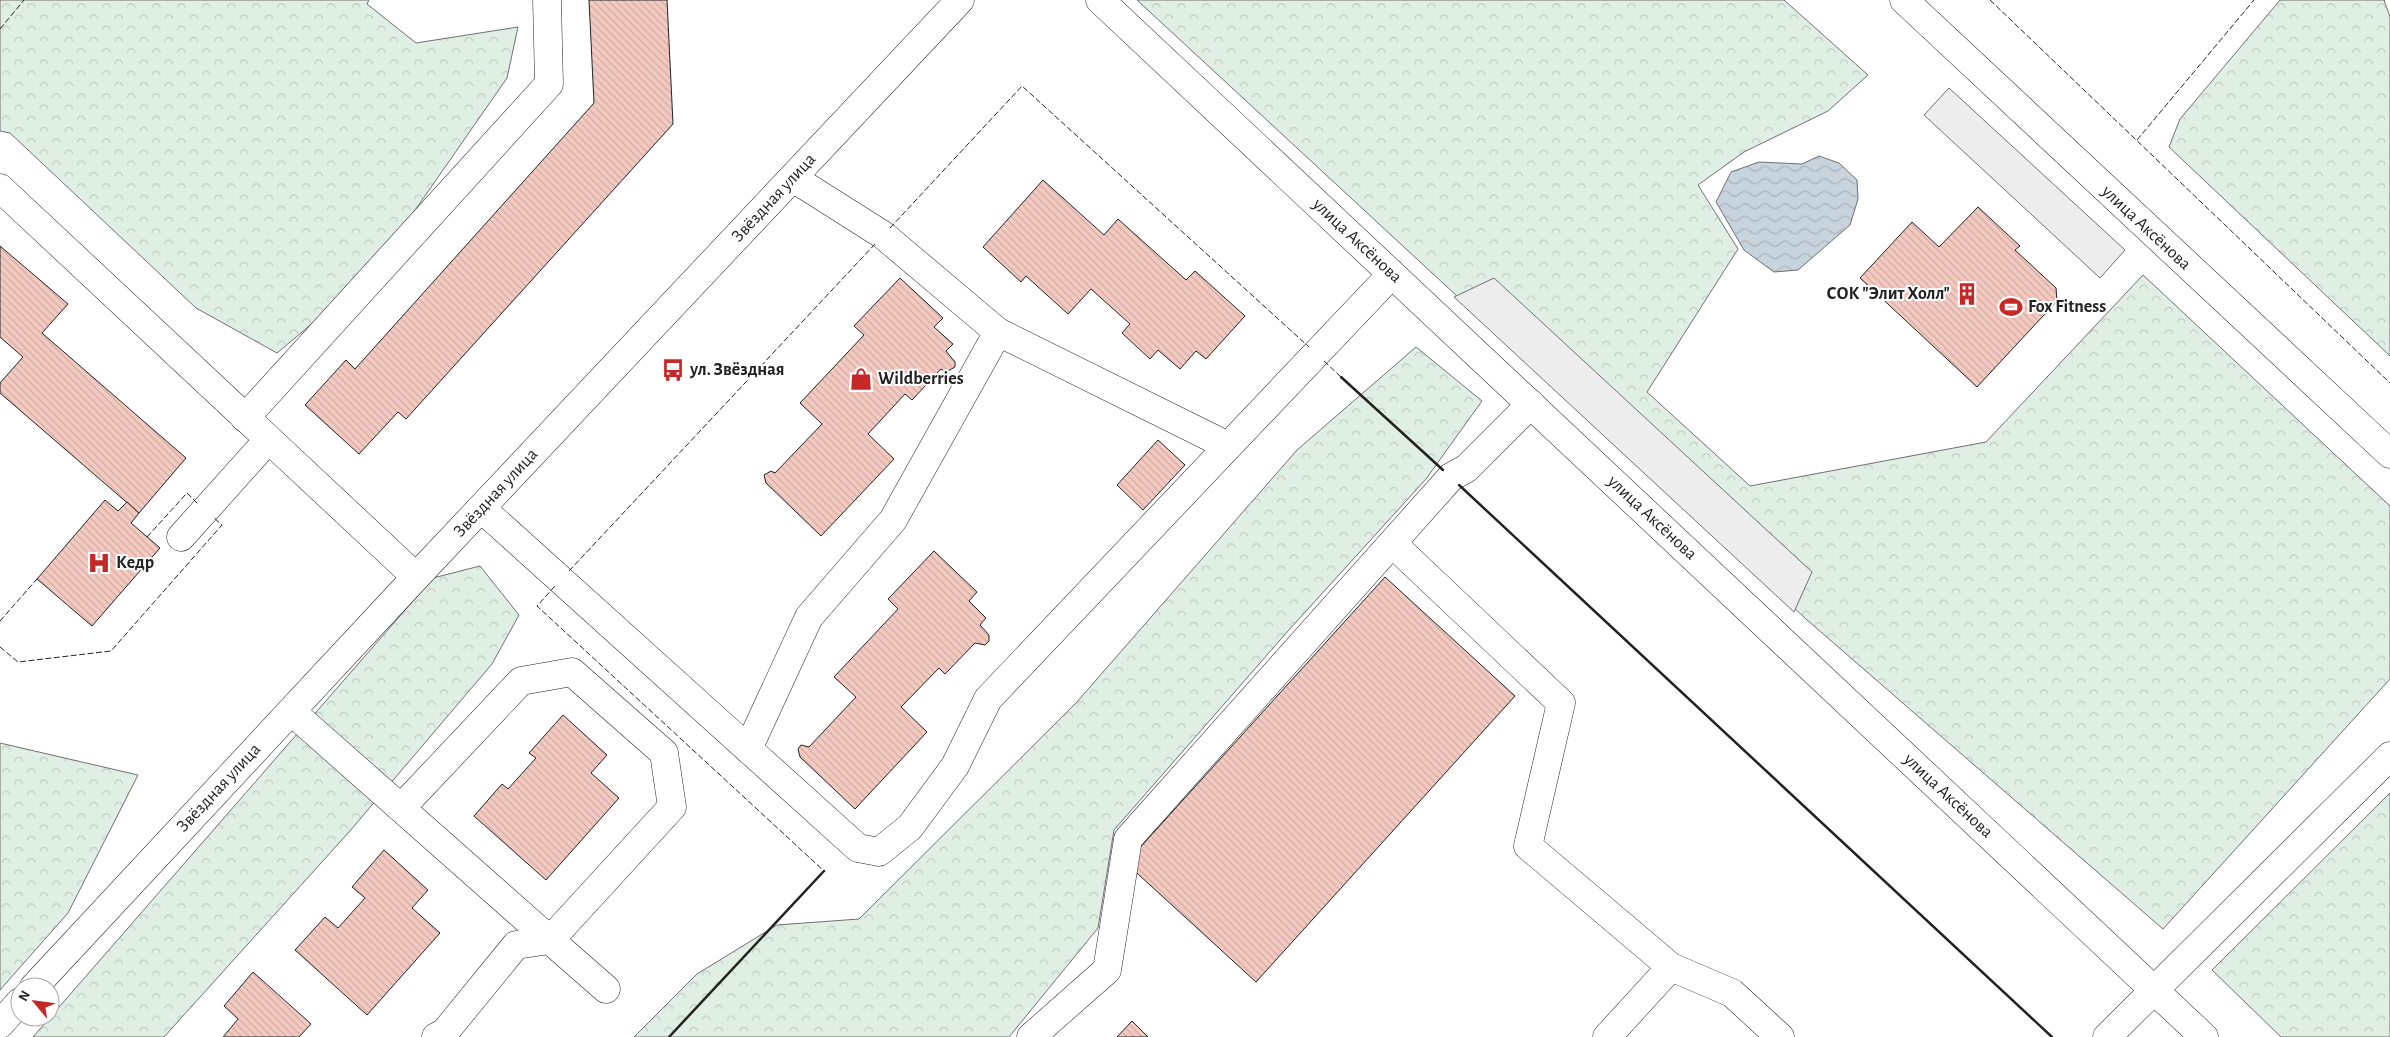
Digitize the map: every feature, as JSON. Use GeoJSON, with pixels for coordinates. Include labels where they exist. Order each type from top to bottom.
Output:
{"type":"FeatureCollection","features":[{"type":"Feature","properties":{"kind":"street"},"geometry":{"type":"LineString","coordinates":[[245,418],[549,84],[547,0]]}},
{"type":"Feature","properties":{"kind":"street","name":"Звёздная улица"},"geometry":{"type":"LineString","coordinates":[[43,977],[416,577],[960,0]]}},
{"type":"Feature","properties":{"kind":"street","name":"улица Аксёнова"},"geometry":{"type":"LineString","coordinates":[[1100,0],[2204,1037]]}},
{"type":"Feature","properties":{"kind":"street","name":"улица Аксёнова"},"geometry":{"type":"LineString","coordinates":[[1904,0],[2390,454]]}},
{"type":"Feature","properties":{"kind":"street"},"geometry":{"type":"LineString","coordinates":[[792,178],[883,235],[998,332],[1228,446]]}},
{"type":"Feature","properties":{"kind":"street"},"geometry":{"type":"LineString","coordinates":[[0,188],[416,577]]}},
{"type":"Feature","properties":{"kind":"street"},"geometry":{"type":"LineString","coordinates":[[482,508],[858,848],[879,852],[910,827],[954,766],[988,699],[1392,274]]}},
{"type":"Feature","properties":{"kind":"street"},"geometry":{"type":"LineString","coordinates":[[748,749],[809,617],[892,520],[998,332]]}},
{"type":"Feature","properties":{"kind":"street"},"geometry":{"type":"LineString","coordinates":[[1031,1037],[1107,970],[1128,839],[1451,477],[1467,468],[1531,404]]}},
{"type":"Feature","properties":{"kind":"street"},"geometry":{"type":"LineString","coordinates":[[181,537],[268,440]]}},
{"type":"Feature","properties":{"kind":"street"},"geometry":{"type":"LineString","coordinates":[[1393,544],[1561,703],[1528,846],[1671,967],[1732,993],[1780,1037]]}},
{"type":"Feature","properties":{"kind":"street"},"geometry":{"type":"LineString","coordinates":[[401,808],[521,681],[572,672],[664,752],[672,807],[550,940],[516,945],[445,1032],[436,1037]]}},
{"type":"Feature","properties":{"kind":"street"},"geometry":{"type":"LineString","coordinates":[[291,711],[606,989]]}},
{"type":"Feature","properties":{"kind":"street"},"geometry":{"type":"LineString","coordinates":[[2108,1037],[2390,756]]}},
{"type":"Feature","properties":{"kind":"street"},"geometry":{"type":"LineString","coordinates":[[1606,1037],[1671,967]]}},
{"type":"Feature","properties":{"kind":"street"},"geometry":{"type":"LineString","coordinates":[[0,1024],[10,1013]]}},
{"type":"Feature","properties":{"kind":"green space"},"geometry":{"type":"Polygon","coordinates":[[[0,0],[369,0],[367,4],[416,43],[518,27],[507,78],[370,275],[277,353],[196,308],[10,133],[0,131],[0,0]]]}},
{"type":"Feature","properties":{"kind":"green space"},"geometry":{"type":"Polygon","coordinates":[[[1137,0],[1784,0],[1868,75],[1828,111],[1744,152],[1698,185],[1738,249],[1647,392],[1750,486],[1986,442],[2143,275],[2390,506],[2390,679],[2163,929],[1806,619],[1137,0]]]}},
{"type":"Feature","properties":{"kind":"green space"},"geometry":{"type":"Polygon","coordinates":[[[2280,0],[2384,0],[2390,17],[2390,356],[2169,147],[2180,119],[2280,0]]]}},
{"type":"Feature","properties":{"kind":"green space"},"geometry":{"type":"Polygon","coordinates":[[[1416,347],[1482,401],[1426,479],[1288,631],[1114,830],[1098,928],[1009,1037],[634,1037],[697,974],[777,925],[859,919],[1076,703],[1297,450],[1416,347]]]}},
{"type":"Feature","properties":{"kind":"green space"},"geometry":{"type":"Polygon","coordinates":[[[480,566],[519,615],[492,664],[349,832],[164,1037],[33,1037],[42,1027],[60,1027],[60,1006],[433,578],[480,566]]]}},
{"type":"Feature","properties":{"kind":"green space"},"geometry":{"type":"Polygon","coordinates":[[[0,743],[138,775],[68,913],[0,990],[0,743]]]}},
{"type":"Feature","properties":{"kind":"green space"},"geometry":{"type":"Polygon","coordinates":[[[2390,793],[2390,1037],[2281,1037],[2212,970],[2390,793]]]}},
{"type":"Feature","properties":{"kind":"shaded area"},"geometry":{"type":"Polygon","coordinates":[[[1949,88],[2125,250],[2100,278],[1924,115],[1949,88]]]}},
{"type":"Feature","properties":{"kind":"shaded area"},"geometry":{"type":"Polygon","coordinates":[[[1494,278],[1812,572],[1794,612],[1454,297],[1494,278]]]}},
{"type":"Feature","properties":{"kind":"water"},"geometry":{"type":"Polygon","coordinates":[[[1819,156],[1839,163],[1857,180],[1858,199],[1850,225],[1798,270],[1774,272],[1744,250],[1716,202],[1731,172],[1759,162],[1802,164],[1819,156]]]}},
{"type":"Feature","properties":{"kind":"building"},"geometry":{"type":"Polygon","coordinates":[[[589,0],[667,0],[673,124],[406,419],[398,412],[359,454],[305,405],[346,360],[355,369],[594,103],[589,0]]]}},
{"type":"Feature","properties":{"kind":"building"},"geometry":{"type":"Polygon","coordinates":[[[1043,180],[1104,235],[1118,219],[1186,280],[1195,271],[1245,316],[1206,359],[1196,351],[1180,369],[1158,350],[1150,359],[1122,333],[1130,324],[1091,289],[1068,314],[1026,276],[1021,282],[983,247],[1043,180]]]}},
{"type":"Feature","properties":{"kind":"building","name":"СОК \"Элит Холл\""},"geometry":{"type":"Polygon","coordinates":[[[1978,207],[2020,246],[2015,250],[2056,288],[2057,301],[1977,387],[1860,278],[1912,222],[1939,247],[1978,207]]]}},
{"type":"Feature","properties":{"kind":"building"},"geometry":{"type":"Polygon","coordinates":[[[0,246],[68,304],[42,333],[186,458],[139,513],[0,393],[0,383],[23,357],[0,337],[0,246]]]}},
{"type":"Feature","properties":{"kind":"building"},"geometry":{"type":"Polygon","coordinates":[[[900,278],[943,318],[934,327],[953,344],[946,351],[955,362],[955,367],[946,372],[941,369],[912,400],[905,394],[868,434],[894,459],[821,536],[766,483],[764,475],[771,471],[775,473],[822,424],[800,403],[864,335],[854,326],[900,278]]]}},
{"type":"Feature","properties":{"kind":"building"},"geometry":{"type":"Polygon","coordinates":[[[1158,440],[1185,465],[1143,510],[1117,485],[1158,440]]]}},
{"type":"Feature","properties":{"kind":"building","name":"Кедр"},"geometry":{"type":"Polygon","coordinates":[[[105,500],[118,511],[127,502],[139,513],[131,523],[160,548],[92,626],[37,579],[105,500]]]}},
{"type":"Feature","properties":{"kind":"building"},"geometry":{"type":"Polygon","coordinates":[[[934,551],[977,592],[969,601],[986,618],[980,625],[989,635],[989,641],[985,645],[975,643],[945,674],[939,668],[901,707],[927,732],[855,809],[800,757],[798,749],[801,745],[809,747],[856,697],[834,677],[898,609],[888,599],[934,551]]]}},
{"type":"Feature","properties":{"kind":"building"},"geometry":{"type":"Polygon","coordinates":[[[1385,577],[1515,696],[1256,982],[1126,863],[1385,577]]]}},
{"type":"Feature","properties":{"kind":"building"},"geometry":{"type":"Polygon","coordinates":[[[563,715],[607,755],[591,773],[619,798],[546,880],[474,816],[502,784],[508,789],[536,758],[529,753],[563,715]]]}},
{"type":"Feature","properties":{"kind":"building"},"geometry":{"type":"Polygon","coordinates":[[[384,850],[428,890],[412,908],[440,933],[367,1015],[295,950],[325,917],[338,928],[365,898],[352,887],[384,850]]]}},
{"type":"Feature","properties":{"kind":"building"},"geometry":{"type":"Polygon","coordinates":[[[253,972],[311,1024],[299,1037],[223,1037],[238,1019],[224,1006],[253,972]]]}},
{"type":"Feature","properties":{"kind":"building"},"geometry":{"type":"Polygon","coordinates":[[[1132,1021],[1148,1037],[1117,1037],[1132,1021]]]}},
{"type":"Feature","properties":{"kind":"fence"},"geometry":{"type":"LineString","coordinates":[[0,29],[24,0]]}},
{"type":"Feature","properties":{"kind":"fence"},"geometry":{"type":"LineString","coordinates":[[1990,0],[2390,383]]}},
{"type":"Feature","properties":{"kind":"fence"},"geometry":{"type":"LineString","coordinates":[[2137,140],[2254,0]]}},
{"type":"Feature","properties":{"kind":"fence"},"geometry":{"type":"LineString","coordinates":[[890,228],[1022,86],[1309,347]]}},
{"type":"Feature","properties":{"kind":"fence"},"geometry":{"type":"LineString","coordinates":[[569,571],[876,243]]}},
{"type":"Feature","properties":{"kind":"fence"},"geometry":{"type":"LineString","coordinates":[[1324,361],[1341,377]]}},
{"type":"Feature","properties":{"kind":"fence"},"geometry":{"type":"LineString","coordinates":[[147,537],[187,493],[198,504]]}},
{"type":"Feature","properties":{"kind":"fence"},"geometry":{"type":"LineString","coordinates":[[0,647],[18,662],[111,651],[222,525],[213,517]]}},
{"type":"Feature","properties":{"kind":"fence"},"geometry":{"type":"LineString","coordinates":[[0,621],[37,579]]}},
{"type":"Feature","properties":{"kind":"fence"},"geometry":{"type":"LineString","coordinates":[[555,586],[537,606],[824,871]]}},
{"type":"Feature","properties":{"kind":"wall"},"geometry":{"type":"LineString","coordinates":[[1341,377],[1443,470]]}},
{"type":"Feature","properties":{"kind":"wall"},"geometry":{"type":"LineString","coordinates":[[1459,485],[2052,1037]]}},
{"type":"Feature","properties":{"kind":"wall"},"geometry":{"type":"LineString","coordinates":[[669,1037],[824,871]]}},
{"type":"Feature","properties":{"kind":"place","name":"СОК \"Элит Холл\""},"geometry":{"type":"Point","coordinates":[1967,294]}},
{"type":"Feature","properties":{"kind":"place","name":"Fox Fitness"},"geometry":{"type":"Point","coordinates":[2011,307]}},
{"type":"Feature","properties":{"kind":"place","name":"ул. Звёздная"},"geometry":{"type":"Point","coordinates":[673,370]}},
{"type":"Feature","properties":{"kind":"place","name":"Wildberries"},"geometry":{"type":"Point","coordinates":[861,379]}},
{"type":"Feature","properties":{"kind":"place","name":"Кедр"},"geometry":{"type":"Point","coordinates":[99,563]}}]}
